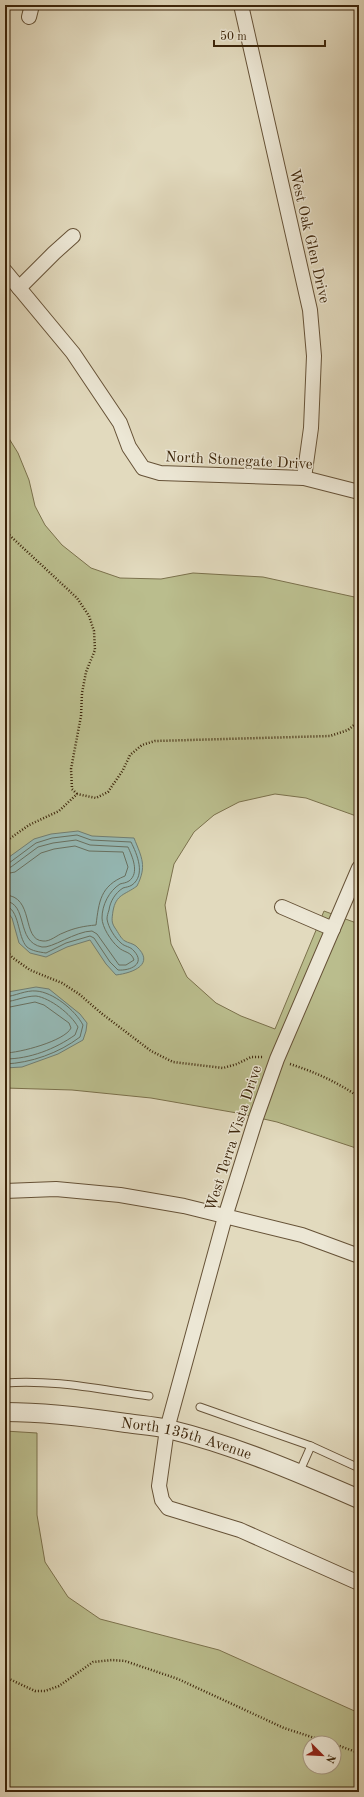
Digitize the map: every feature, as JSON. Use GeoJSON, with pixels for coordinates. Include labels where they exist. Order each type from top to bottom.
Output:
{"type":"FeatureCollection","features":[{"type":"Feature","properties":{"kind":"street","name":"West Oak Glen Drive"},"geometry":{"type":"LineString","coordinates":[[241,5],[310,310],[314,356],[311,428],[304,478]]}},
{"type":"Feature","properties":{"kind":"street"},"geometry":{"type":"LineString","coordinates":[[19,288],[73,236]]}},
{"type":"Feature","properties":{"kind":"street","name":"North Stonegate Drive"},"geometry":{"type":"LineString","coordinates":[[5,271],[73,353],[120,424],[129,447],[143,468],[160,474],[304,478],[359,492]]}},
{"type":"Feature","properties":{"kind":"street","name":"West Terra Vista Drive"},"geometry":{"type":"LineString","coordinates":[[359,868],[277,1059],[256,1118],[225,1217],[167,1429],[159,1486],[162,1500],[168,1508],[240,1530],[359,1583]]}},
{"type":"Feature","properties":{"kind":"street"},"geometry":{"type":"LineString","coordinates":[[282,908],[333,929]]}},
{"type":"Feature","properties":{"kind":"street"},"geometry":{"type":"LineString","coordinates":[[5,1191],[56,1189],[120,1195],[184,1206],[302,1236],[359,1256]]}},
{"type":"Feature","properties":{"kind":"street","name":"North 135th Avenue"},"geometry":{"type":"LineString","coordinates":[[5,1412],[36,1412],[167,1429],[217,1443],[299,1473],[359,1499]]}},
{"type":"Feature","properties":{"kind":"lane"},"geometry":{"type":"LineString","coordinates":[[5,1383],[60,1384],[149,1396]]}},
{"type":"Feature","properties":{"kind":"lane"},"geometry":{"type":"LineString","coordinates":[[200,1407],[311,1446],[359,1468]]}},
{"type":"Feature","properties":{"kind":"lane"},"geometry":{"type":"LineString","coordinates":[[299,1473],[311,1446]]}},
{"type":"Feature","properties":{"kind":"path"},"geometry":{"type":"LineString","coordinates":[[5,531],[77,598],[89,616],[94,631],[95,650],[86,672],[81,716],[71,769],[72,789],[77,794],[96,798],[108,792],[123,770],[130,755],[142,745],[154,741],[330,736],[348,730],[359,721]]}},
{"type":"Feature","properties":{"kind":"path"},"geometry":{"type":"LineString","coordinates":[[5,842],[29,825],[59,811],[77,794]]}},
{"type":"Feature","properties":{"kind":"path"},"geometry":{"type":"LineString","coordinates":[[5,950],[13,958],[30,970],[62,983],[151,1051],[173,1062],[223,1068],[237,1064],[251,1057],[261,1056],[277,1059],[316,1072],[340,1084],[359,1097]]}},
{"type":"Feature","properties":{"kind":"path"},"geometry":{"type":"LineString","coordinates":[[5,1677],[35,1690],[45,1692],[59,1686],[93,1662],[112,1660],[125,1661],[178,1679],[284,1728],[305,1735]]}},
{"type":"Feature","properties":{"kind":"path"},"geometry":{"type":"LineString","coordinates":[[342,1747],[359,1753]]}},
{"type":"Feature","properties":{"kind":"green space"},"geometry":{"type":"Polygon","coordinates":[[[5,432],[18,453],[29,480],[35,506],[45,525],[62,545],[91,568],[120,578],[161,579],[193,573],[263,577],[359,598],[359,817],[306,798],[275,794],[239,802],[214,815],[194,832],[174,864],[165,905],[171,944],[187,977],[216,1003],[241,1016],[275,1029],[324,911],[359,924],[359,1149],[277,1122],[237,1113],[151,1098],[72,1090],[5,1088],[5,432]]]}},
{"type":"Feature","properties":{"kind":"green space"},"geometry":{"type":"Polygon","coordinates":[[[5,1431],[37,1433],[37,1515],[45,1562],[68,1597],[100,1619],[219,1650],[359,1713],[359,1792],[5,1792],[5,1431]]]}},
{"type":"Feature","properties":{"kind":"water"},"geometry":{"type":"Polygon","coordinates":[[[78,831],[92,836],[134,838],[141,857],[143,867],[142,873],[137,886],[116,901],[114,905],[112,922],[125,941],[133,944],[142,952],[144,958],[143,963],[135,970],[116,975],[106,964],[90,940],[67,947],[46,957],[30,953],[19,943],[12,918],[5,909],[5,860],[34,839],[51,834],[78,831]]]}},
{"type":"Feature","properties":{"kind":"water"},"geometry":{"type":"Polygon","coordinates":[[[36,987],[49,989],[80,1014],[87,1023],[83,1040],[58,1054],[22,1067],[5,1068],[5,994],[8,992],[36,987]]]}}]}
